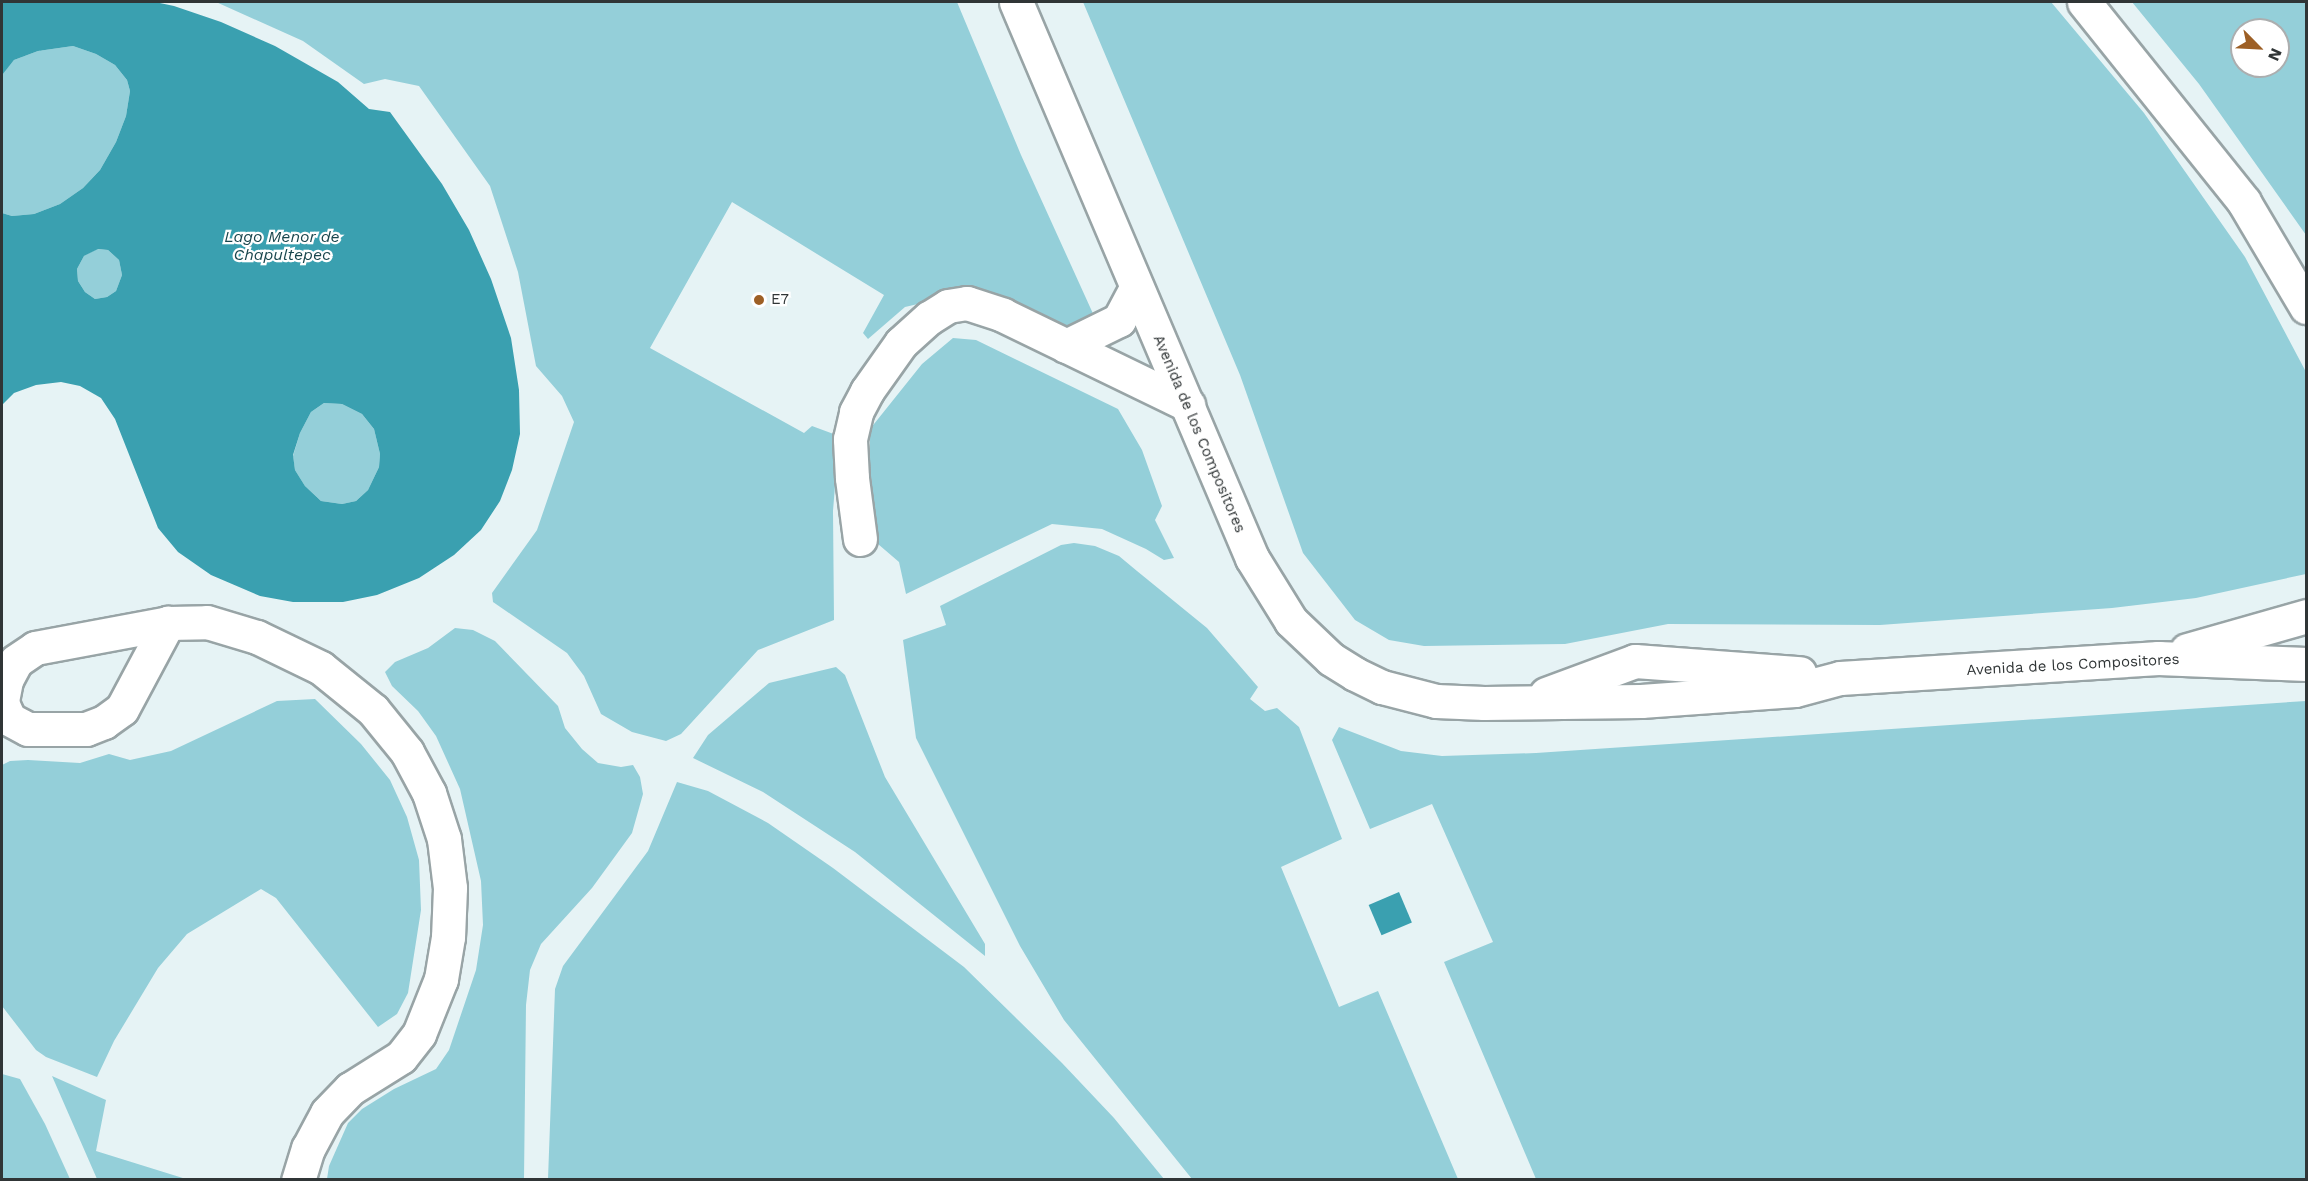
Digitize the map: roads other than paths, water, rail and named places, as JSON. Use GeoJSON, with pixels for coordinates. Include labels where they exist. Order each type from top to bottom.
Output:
{"type":"FeatureCollection","features":[{"type":"Feature","properties":{"kind":"street","name":"Avenida de los Compositores"},"geometry":{"type":"LineString","coordinates":[[1016,2],[1251,558],[1291,621],[1331,659],[1382,687],[1436,701],[1484,704],[1528,701],[1635,661],[1794,672],[1840,678],[2158,658],[2307,664]]}},
{"type":"Feature","properties":{"kind":"street"},"geometry":{"type":"LineString","coordinates":[[2084,2],[2244,202],[2307,307]]}},
{"type":"Feature","properties":{"kind":"street"},"geometry":{"type":"LineString","coordinates":[[1066,346],[1119,320],[1136,288]]}},
{"type":"Feature","properties":{"kind":"street"},"geometry":{"type":"LineString","coordinates":[[860,539],[851,449],[856,412],[880,370],[915,330],[948,306],[967,303],[1003,315],[1188,405]]}},
{"type":"Feature","properties":{"kind":"street"},"geometry":{"type":"LineString","coordinates":[[2158,658],[2307,616]]}},
{"type":"Feature","properties":{"kind":"street"},"geometry":{"type":"LineString","coordinates":[[168,623],[122,709],[104,723],[86,729],[28,729],[9,719],[2,702],[6,680],[16,661],[35,648],[168,623],[207,622],[256,636],[294,653],[334,678],[373,710],[407,752],[429,793],[444,839],[450,888],[448,937],[441,979],[431,1009],[419,1034],[401,1057],[350,1089],[327,1113],[308,1148],[298,1179]]}},
{"type":"Feature","properties":{"kind":"water","name":"Lago Menor de Chapultepec"},"geometry":{"type":"Polygon","coordinates":[[[2,2],[155,2],[221,22],[275,46],[338,82],[369,109],[390,112],[442,184],[469,230],[491,279],[511,338],[519,390],[520,434],[512,470],[500,501],[481,530],[454,555],[419,578],[377,595],[343,602],[293,602],[260,596],[211,575],[178,552],[158,528],[115,419],[101,398],[80,386],[61,382],[36,385],[14,393],[2,405],[2,213],[12,216],[34,214],[60,204],[83,188],[100,170],[116,142],[126,116],[130,91],[127,80],[115,65],[96,54],[73,46],[38,51],[14,60],[2,75],[2,2]],[[98,249],[84,256],[77,269],[78,281],[85,292],[95,299],[107,297],[116,291],[122,275],[119,260],[108,250],[98,249]],[[324,403],[311,412],[300,433],[293,455],[295,470],[305,486],[321,501],[342,504],[356,501],[368,490],[379,467],[380,454],[374,429],[362,414],[342,404],[324,403]]]}},
{"type":"Feature","properties":{"kind":"water"},"geometry":{"type":"Polygon","coordinates":[[[1399,892],[1412,922],[1382,935],[1369,905],[1399,892]]]}},
{"type":"Feature","properties":{"kind":"place","name":"E7"},"geometry":{"type":"Point","coordinates":[759,300]}}]}
